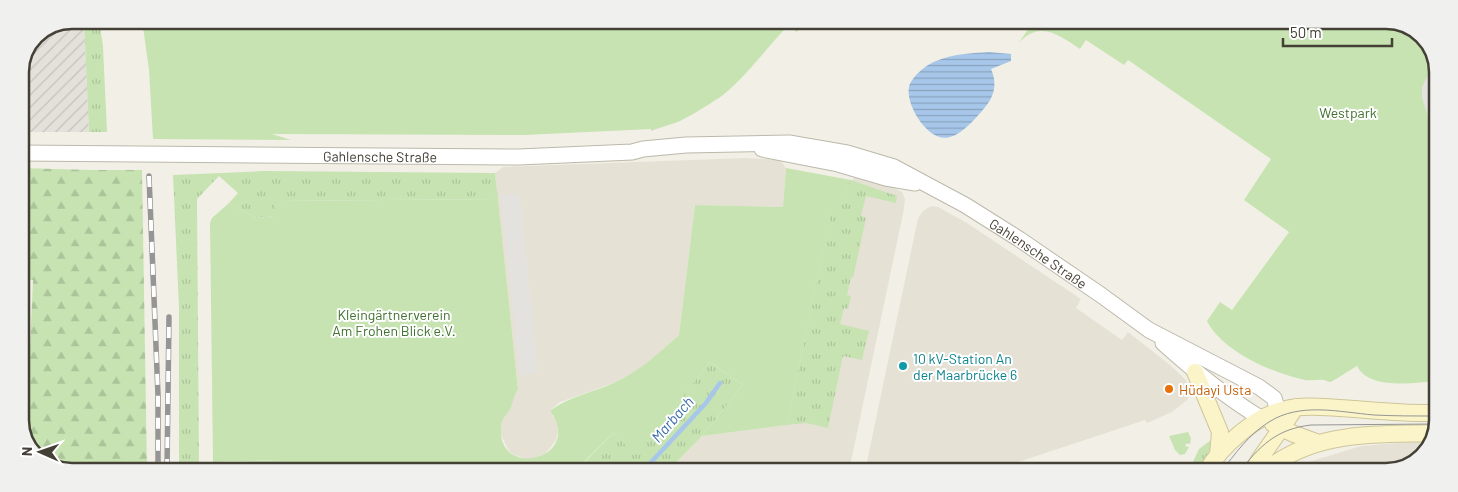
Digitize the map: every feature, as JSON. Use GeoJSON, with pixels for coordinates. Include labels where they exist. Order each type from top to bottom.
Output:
{"type":"FeatureCollection","features":[{"type":"Feature","properties":{"kind":"main road","name":"Gahlensche Straße"},"geometry":{"type":"LineString","coordinates":[[1195,372],[1220,432],[1218,455]]}},
{"type":"Feature","properties":{"kind":"main road"},"geometry":{"type":"LineString","coordinates":[[1212,463],[1242,431],[1278,411],[1319,406],[1429,413]]}},
{"type":"Feature","properties":{"kind":"main road"},"geometry":{"type":"LineString","coordinates":[[1258,463],[1296,408]]}},
{"type":"Feature","properties":{"kind":"main road"},"geometry":{"type":"LineString","coordinates":[[1278,411],[1281,428]]}},
{"type":"Feature","properties":{"kind":"main road"},"geometry":{"type":"LineString","coordinates":[[1262,419],[1319,442]]}},
{"type":"Feature","properties":{"kind":"main road"},"geometry":{"type":"LineString","coordinates":[[1276,463],[1319,442],[1347,436],[1427,433]]}},
{"type":"Feature","properties":{"kind":"street","name":"Gahlensche Straße"},"geometry":{"type":"LineString","coordinates":[[29,153],[519,157],[624,153],[643,148],[738,144],[790,144],[847,153],[894,167],[965,205],[1019,239],[1149,330],[1195,372],[1235,402],[1262,419]]}},
{"type":"Feature","properties":{"kind":"street","name":"Gahlensche Straße"},"geometry":{"type":"LineString","coordinates":[[1149,330],[1259,387],[1274,398],[1278,411]]}},
{"type":"Feature","properties":{"kind":"shaded area"},"geometry":{"type":"Polygon","coordinates":[[[84,29],[89,132],[29,132],[29,72],[32,56],[41,41],[56,32],[84,29]]]}},
{"type":"Feature","properties":{"kind":"shaded area"},"geometry":{"type":"Polygon","coordinates":[[[1429,73],[1429,119],[1422,98],[1422,87],[1429,73]]]}},
{"type":"Feature","properties":{"kind":"shaded area"},"geometry":{"type":"Polygon","coordinates":[[[745,158],[780,160],[786,168],[783,207],[695,205],[679,335],[643,368],[614,383],[560,402],[550,411],[557,424],[558,432],[556,440],[546,453],[537,458],[527,459],[514,455],[509,451],[501,435],[502,420],[511,408],[511,403],[518,389],[495,173],[503,167],[745,158]]]}},
{"type":"Feature","properties":{"kind":"shaded area"},"geometry":{"type":"Polygon","coordinates":[[[856,175],[893,187],[902,192],[905,199],[851,463],[676,463],[702,436],[787,425],[832,208],[856,175]]]}},
{"type":"Feature","properties":{"kind":"shaded area"},"geometry":{"type":"Polygon","coordinates":[[[520,194],[538,373],[520,375],[501,195],[520,194]]]}},
{"type":"Feature","properties":{"kind":"shaded area"},"geometry":{"type":"Polygon","coordinates":[[[931,206],[938,207],[967,223],[1081,299],[1076,308],[1122,340],[1128,332],[1186,380],[1191,393],[1187,400],[1172,412],[1147,423],[1145,420],[1015,463],[867,463],[918,218],[923,211],[931,206]]]}},
{"type":"Feature","properties":{"kind":"shaded area"},"geometry":{"type":"Polygon","coordinates":[[[1424,441],[1417,451],[1400,461],[1391,463],[1305,463],[1361,446],[1424,441]]]}},
{"type":"Feature","properties":{"kind":"green space"},"geometry":{"type":"Polygon","coordinates":[[[84,29],[100,29],[103,46],[107,132],[89,132],[84,29]]]}},
{"type":"Feature","properties":{"kind":"green space"},"geometry":{"type":"Polygon","coordinates":[[[143,29],[785,29],[748,71],[723,95],[685,119],[651,131],[651,129],[525,135],[272,134],[291,140],[153,139],[149,70],[143,29]]]}},
{"type":"Feature","properties":{"kind":"green space","name":"Westpark"},"geometry":{"type":"Polygon","coordinates":[[[1028,29],[1386,29],[1397,30],[1412,38],[1422,48],[1429,69],[1429,381],[1381,382],[1363,374],[1357,366],[1331,382],[1305,380],[1278,372],[1250,360],[1224,342],[1207,321],[1220,302],[1232,310],[1289,232],[1244,200],[1271,159],[1128,60],[1124,65],[1086,40],[1080,49],[1057,35],[1041,31],[1026,36],[1018,44],[1028,29]]]}},
{"type":"Feature","properties":{"kind":"green space"},"geometry":{"type":"Polygon","coordinates":[[[29,168],[142,170],[147,463],[61,462],[41,451],[32,436],[29,423],[33,280],[29,280],[29,168]]]}},
{"type":"Feature","properties":{"kind":"green space","name":"Kleingärtnerverein Am Frohen Blick e.V."},"geometry":{"type":"Polygon","coordinates":[[[786,168],[851,180],[832,209],[787,425],[702,436],[743,385],[710,362],[636,455],[613,433],[583,463],[280,463],[280,460],[213,462],[210,223],[212,218],[229,203],[256,218],[275,216],[275,201],[498,199],[518,389],[510,409],[502,421],[501,428],[503,444],[512,454],[524,458],[537,457],[549,451],[557,441],[558,428],[550,411],[573,398],[614,383],[632,373],[679,335],[695,205],[783,207],[786,168]]]}},
{"type":"Feature","properties":{"kind":"green space"},"geometry":{"type":"Polygon","coordinates":[[[265,171],[495,173],[498,199],[275,201],[275,216],[256,218],[229,203],[238,193],[219,176],[197,199],[199,463],[179,463],[179,309],[173,175],[265,171]]]}},
{"type":"Feature","properties":{"kind":"green space"},"geometry":{"type":"Polygon","coordinates":[[[851,180],[897,196],[896,203],[866,196],[861,216],[866,218],[853,278],[851,277],[847,295],[851,296],[848,309],[844,308],[840,324],[869,331],[862,360],[843,356],[828,428],[806,423],[787,425],[832,208],[851,180]]]}},
{"type":"Feature","properties":{"kind":"green space"},"geometry":{"type":"Polygon","coordinates":[[[710,362],[743,385],[702,436],[676,463],[584,463],[613,433],[636,454],[710,362]]]}},
{"type":"Feature","properties":{"kind":"green space"},"geometry":{"type":"Polygon","coordinates":[[[1188,432],[1191,438],[1190,444],[1187,443],[1185,446],[1189,447],[1185,454],[1180,455],[1175,450],[1169,436],[1188,432]]]}},
{"type":"Feature","properties":{"kind":"green space"},"geometry":{"type":"Polygon","coordinates":[[[1215,437],[1212,447],[1202,463],[1192,463],[1199,449],[1215,437]]]}},
{"type":"Feature","properties":{"kind":"green space"},"geometry":{"type":"Polygon","coordinates":[[[281,460],[280,463],[199,463],[281,460]]]}},
{"type":"Feature","properties":{"kind":"water"},"geometry":{"type":"Polygon","coordinates":[[[989,52],[1011,54],[1011,61],[991,69],[994,91],[989,101],[972,122],[959,133],[942,138],[934,135],[915,113],[909,95],[910,83],[928,65],[942,59],[962,54],[989,52]]]}},
{"type":"Feature","properties":{"kind":"waterway","name":"Marbach"},"geometry":{"type":"LineString","coordinates":[[650,463],[706,403],[720,383]]}},
{"type":"Feature","properties":{"kind":"tram line"},"geometry":{"type":"LineString","coordinates":[[1228,463],[1255,432],[1269,422],[1294,412],[1320,410],[1374,415],[1429,416]]}},
{"type":"Feature","properties":{"kind":"tram line"},"geometry":{"type":"LineString","coordinates":[[1246,463],[1270,440],[1288,430],[1299,427],[1311,425],[1429,424]]}},
{"type":"Feature","properties":{"kind":"railway"},"geometry":{"type":"LineString","coordinates":[[149,176],[158,395],[158,463]]}},
{"type":"Feature","properties":{"kind":"railway"},"geometry":{"type":"LineString","coordinates":[[167,463],[169,317]]}},
{"type":"Feature","properties":{"kind":"place","name":"10 kV-Station An der Maarbrücke 6"},"geometry":{"type":"Point","coordinates":[903,366]}},
{"type":"Feature","properties":{"kind":"place","name":"Hüdayi Usta"},"geometry":{"type":"Point","coordinates":[1169,389]}}]}
